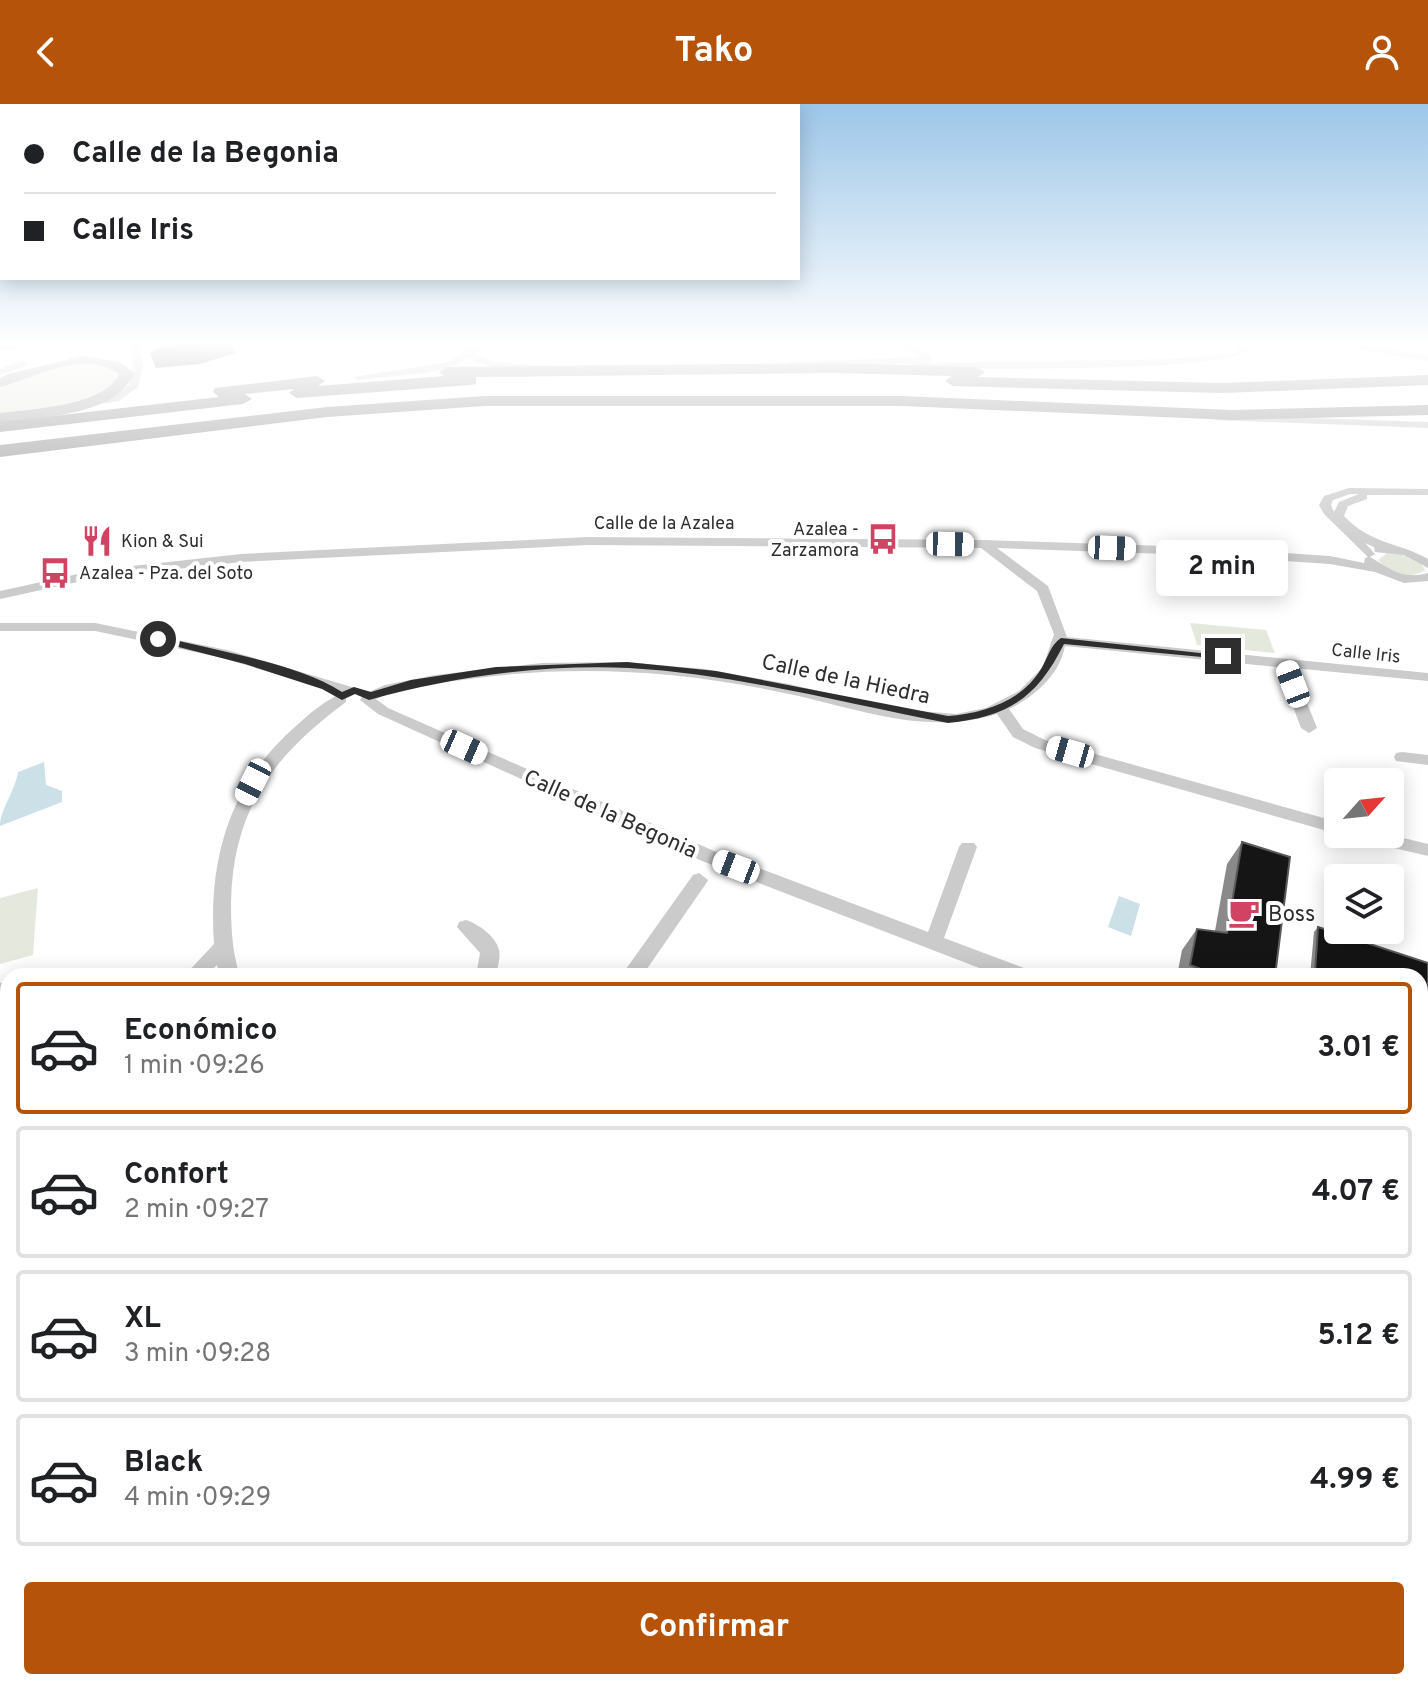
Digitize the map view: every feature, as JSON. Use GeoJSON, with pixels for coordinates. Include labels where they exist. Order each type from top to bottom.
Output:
{"type":"FeatureCollection","features":[{"type":"Feature","properties":{"kind":"highway"},"geometry":{"type":"LineString","coordinates":[[0,427],[103,417]]}},
{"type":"Feature","properties":{"kind":"highway"},"geometry":{"type":"LineString","coordinates":[[0,439],[171,417]]}},
{"type":"Feature","properties":{"kind":"highway"},"geometry":{"type":"LineString","coordinates":[[0,451],[301,417]]}},
{"type":"Feature","properties":{"kind":"street"},"geometry":{"type":"LineString","coordinates":[[1222,417],[1315,424],[1428,425]]}},
{"type":"Feature","properties":{"kind":"street"},"geometry":{"type":"LineString","coordinates":[[1377,569],[1368,554],[1328,512],[1325,505],[1328,498],[1349,491],[1428,494]]}},
{"type":"Feature","properties":{"kind":"street"},"geometry":{"type":"LineString","coordinates":[[1424,559],[1389,549],[1350,531],[1338,516],[1343,504],[1373,496],[1428,494]]}},
{"type":"Feature","properties":{"kind":"street","name":"Calle de la Azalea"},"geometry":{"type":"LineString","coordinates":[[0,595],[96,574],[241,558],[587,541],[984,544],[1194,551],[1330,560],[1377,569],[1428,593]]}},
{"type":"Feature","properties":{"kind":"street"},"geometry":{"type":"LineString","coordinates":[[984,544],[1043,589],[1059,623],[1061,641],[1044,674],[1024,695],[1001,709],[1018,733],[1040,744],[1324,824]]}},
{"type":"Feature","properties":{"kind":"street"},"geometry":{"type":"LineString","coordinates":[[1013,567],[1010,555],[1023,546]]}},
{"type":"Feature","properties":{"kind":"street","name":"Calle de la Azalea"},"geometry":{"type":"LineString","coordinates":[[1330,560],[1389,549]]}},
{"type":"Feature","properties":{"kind":"street"},"geometry":{"type":"LineString","coordinates":[[1401,579],[1428,577]]}},
{"type":"Feature","properties":{"kind":"street"},"geometry":{"type":"LineString","coordinates":[[0,595],[9,600],[4,613]]}},
{"type":"Feature","properties":{"kind":"street","name":"Calle de la Begonia"},"geometry":{"type":"LineString","coordinates":[[4,613],[18,620],[45,625]]}},
{"type":"Feature","properties":{"kind":"street","name":"Calle de la Begonia"},"geometry":{"type":"LineString","coordinates":[[0,627],[95,627],[222,653],[326,687],[708,856],[1000,968]]}},
{"type":"Feature","properties":{"kind":"street","name":"Calle Iris"},"geometry":{"type":"LineString","coordinates":[[1061,641],[1428,677]]}},
{"type":"Feature","properties":{"kind":"street"},"geometry":{"type":"LineString","coordinates":[[1284,663],[1309,728]]}},
{"type":"Feature","properties":{"kind":"street","name":"Calle de la Hiedra"},"geometry":{"type":"LineString","coordinates":[[228,968],[223,947],[226,854],[241,805],[253,782],[300,730],[355,698],[411,684],[496,670],[627,665],[716,675],[932,719],[975,717],[1001,709]]}},
{"type":"Feature","properties":{"kind":"street"},"geometry":{"type":"LineString","coordinates":[[1402,757],[1428,760]]}},
{"type":"Feature","properties":{"kind":"street"},"geometry":{"type":"LineString","coordinates":[[1404,844],[1428,850]]}},
{"type":"Feature","properties":{"kind":"street"},"geometry":{"type":"LineString","coordinates":[[933,943],[968,847]]}},
{"type":"Feature","properties":{"kind":"street"},"geometry":{"type":"LineString","coordinates":[[637,968],[699,880]]}},
{"type":"Feature","properties":{"kind":"street"},"geometry":{"type":"LineString","coordinates":[[466,927],[475,932],[490,951],[489,968]]}},
{"type":"Feature","properties":{"kind":"street"},"geometry":{"type":"LineString","coordinates":[[202,968],[223,947]]}},
{"type":"Feature","properties":{"kind":"shaded area"},"geometry":{"type":"Polygon","coordinates":[[[1387,553],[1414,559],[1425,570],[1413,575],[1394,571],[1378,560],[1387,553]]]}},
{"type":"Feature","properties":{"kind":"shaded area"},"geometry":{"type":"Polygon","coordinates":[[[1190,623],[1266,630],[1275,653],[1197,645],[1190,623]]]}},
{"type":"Feature","properties":{"kind":"shaded area"},"geometry":{"type":"Polygon","coordinates":[[[38,888],[33,955],[0,964],[0,898],[38,888]]]}},
{"type":"Feature","properties":{"kind":"water"},"geometry":{"type":"Polygon","coordinates":[[[44,762],[46,785],[62,791],[62,802],[0,826],[18,772],[44,762]]]}},
{"type":"Feature","properties":{"kind":"water"},"geometry":{"type":"Polygon","coordinates":[[[1119,896],[1140,904],[1131,936],[1108,927],[1119,896]]]}},
{"type":"Feature","properties":{"kind":"building"},"geometry":{"type":"Polygon","coordinates":[[[1242,842],[1290,857],[1276,968],[1198,968],[1190,965],[1197,929],[1227,933],[1242,842]]]}},
{"type":"Feature","properties":{"kind":"building"},"geometry":{"type":"Polygon","coordinates":[[[1318,927],[1324,929],[1324,944],[1370,944],[1428,963],[1428,968],[1315,968],[1318,927]]]}},
{"type":"Feature","properties":{"kind":"place","name":"Azalea - Zarzamora"},"geometry":{"type":"Point","coordinates":[883,539]}},
{"type":"Feature","properties":{"kind":"place","name":"Kion & Sui"},"geometry":{"type":"Point","coordinates":[97,541]}},
{"type":"Feature","properties":{"kind":"place","name":"Azalea - Pza. del Soto"},"geometry":{"type":"Point","coordinates":[55,573]}},
{"type":"Feature","properties":{"kind":"place","name":"Boss"},"geometry":{"type":"Point","coordinates":[1244,913]}},
{"type":"Feature","properties":{"kind":"route"},"geometry":{"type":"LineString","coordinates":[[158,639],[248,661],[326,687],[342,697],[354,690],[366,691],[369,697],[411,684],[496,670],[627,665],[672,667],[918,717],[948,720],[975,717],[1011,705],[1044,674],[1061,641],[1223,656]]}}]}
